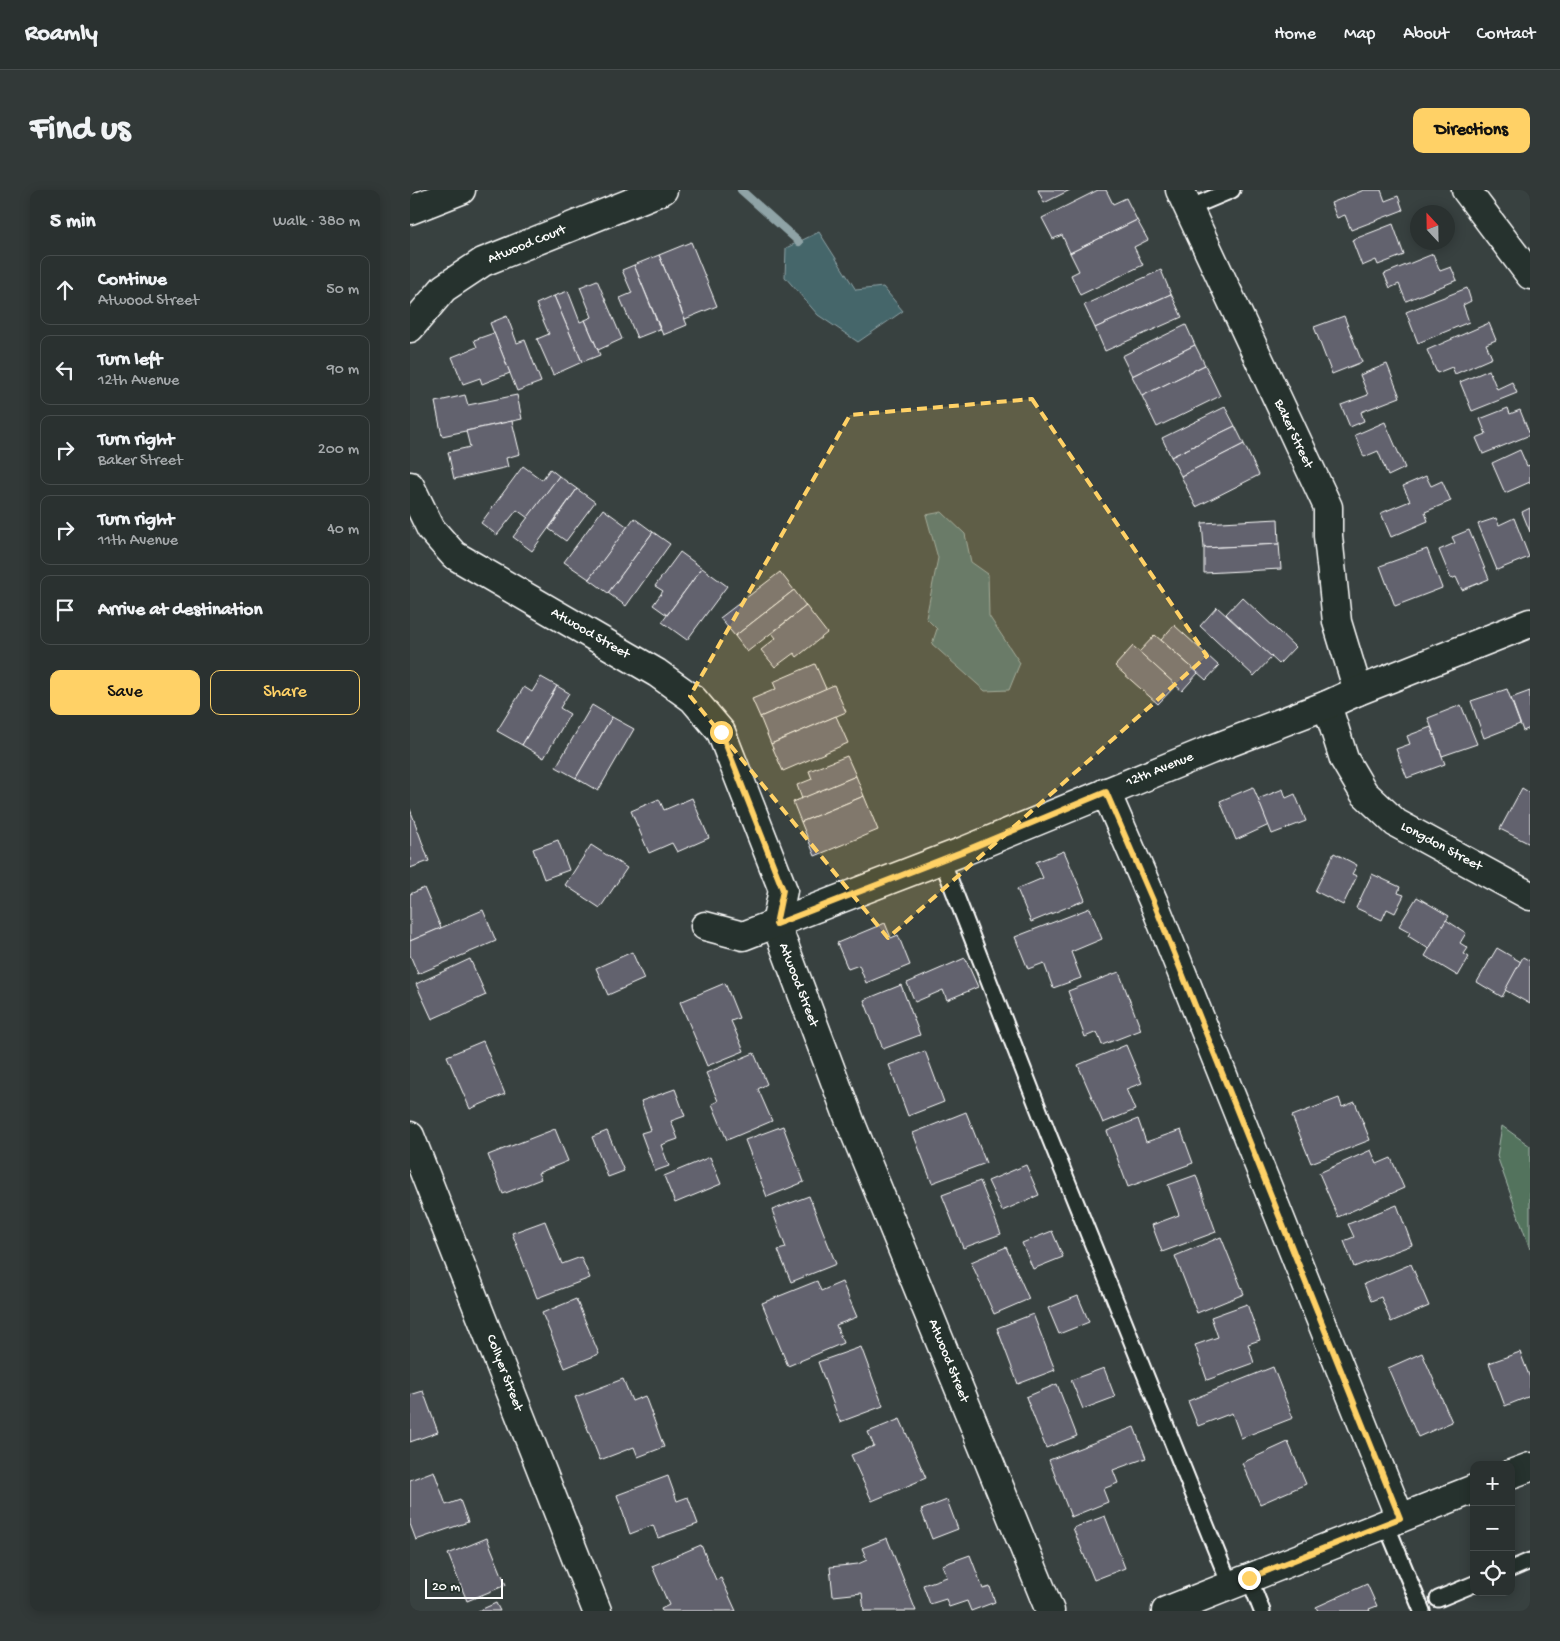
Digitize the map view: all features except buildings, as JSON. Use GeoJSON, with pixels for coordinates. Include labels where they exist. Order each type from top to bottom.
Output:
{"type":"FeatureCollection","features":[{"type":"Feature","properties":{"kind":"street"},"geometry":{"type":"LineString","coordinates":[[410,210],[461,190]]}},
{"type":"Feature","properties":{"kind":"street","name":"Atwood Court"},"geometry":{"type":"LineString","coordinates":[[410,328],[444,288],[483,262],[664,190]]}},
{"type":"Feature","properties":{"kind":"street"},"geometry":{"type":"LineString","coordinates":[[1466,190],[1530,275]]}},
{"type":"Feature","properties":{"kind":"street","name":"Baker Street"},"geometry":{"type":"LineString","coordinates":[[1184,199],[1328,507],[1328,536],[1338,622],[1358,691]]}},
{"type":"Feature","properties":{"kind":"street","name":"Atwood Street"},"geometry":{"type":"LineString","coordinates":[[410,486],[431,529],[454,555],[657,673],[693,699],[721,732],[783,890],[776,924],[850,1121],[1050,1611]]}},
{"type":"Feature","properties":{"kind":"street","name":"12th Avenue"},"geometry":{"type":"LineString","coordinates":[[705,926],[743,936],[776,924],[942,860],[1210,750],[1327,706],[1358,691],[1530,623]]}},
{"type":"Feature","properties":{"kind":"street","name":"Longdon Street"},"geometry":{"type":"LineString","coordinates":[[1327,706],[1344,759],[1364,793],[1396,823],[1530,896]]}},
{"type":"Feature","properties":{"kind":"street"},"geometry":{"type":"LineString","coordinates":[[1106,792],[1154,903],[1393,1521]]}},
{"type":"Feature","properties":{"kind":"street","name":"Collyer Street"},"geometry":{"type":"LineString","coordinates":[[410,1136],[597,1611]]}},
{"type":"Feature","properties":{"kind":"street"},"geometry":{"type":"LineString","coordinates":[[1515,1473],[1530,1467]]}},
{"type":"Feature","properties":{"kind":"street"},"geometry":{"type":"LineString","coordinates":[[1166,1611],[1470,1491]]}},
{"type":"Feature","properties":{"kind":"lane"},"geometry":{"type":"LineString","coordinates":[[1184,199],[1232,190]]}},
{"type":"Feature","properties":{"kind":"lane"},"geometry":{"type":"LineString","coordinates":[[942,860],[1049,1136],[1239,1582],[1262,1611]]}},
{"type":"Feature","properties":{"kind":"lane"},"geometry":{"type":"LineString","coordinates":[[1393,1521],[1422,1611]]}},
{"type":"Feature","properties":{"kind":"lane"},"geometry":{"type":"LineString","coordinates":[[1515,1567],[1530,1561]]}},
{"type":"Feature","properties":{"kind":"lane"},"geometry":{"type":"LineString","coordinates":[[1438,1600],[1470,1586]]}},
{"type":"Feature","properties":{"kind":"highlighted area"},"geometry":{"type":"Polygon","coordinates":[[[1032,399],[1207,656],[888,938],[690,696],[850,415],[1032,399]]]}},
{"type":"Feature","properties":{"kind":"green space"},"geometry":{"type":"Polygon","coordinates":[[[1502,1126],[1530,1146],[1530,1249],[1497,1156],[1502,1126]]]}},
{"type":"Feature","properties":{"kind":"water"},"geometry":{"type":"Polygon","coordinates":[[[819,232],[856,290],[883,287],[903,311],[858,342],[818,315],[785,277],[786,248],[819,232]]]}},
{"type":"Feature","properties":{"kind":"water"},"geometry":{"type":"Polygon","coordinates":[[[942,512],[965,534],[971,562],[988,574],[989,616],[1020,663],[1009,690],[985,691],[932,644],[937,629],[926,618],[938,558],[926,515],[942,512]]]}},
{"type":"Feature","properties":{"kind":"waterway"},"geometry":{"type":"LineString","coordinates":[[741,190],[799,242]]}},
{"type":"Feature","properties":{"kind":"route"},"geometry":{"type":"LineString","coordinates":[[721,732],[783,890],[776,924],[964,851],[1106,792],[1154,903],[1400,1518],[1249,1578]]}}]}
